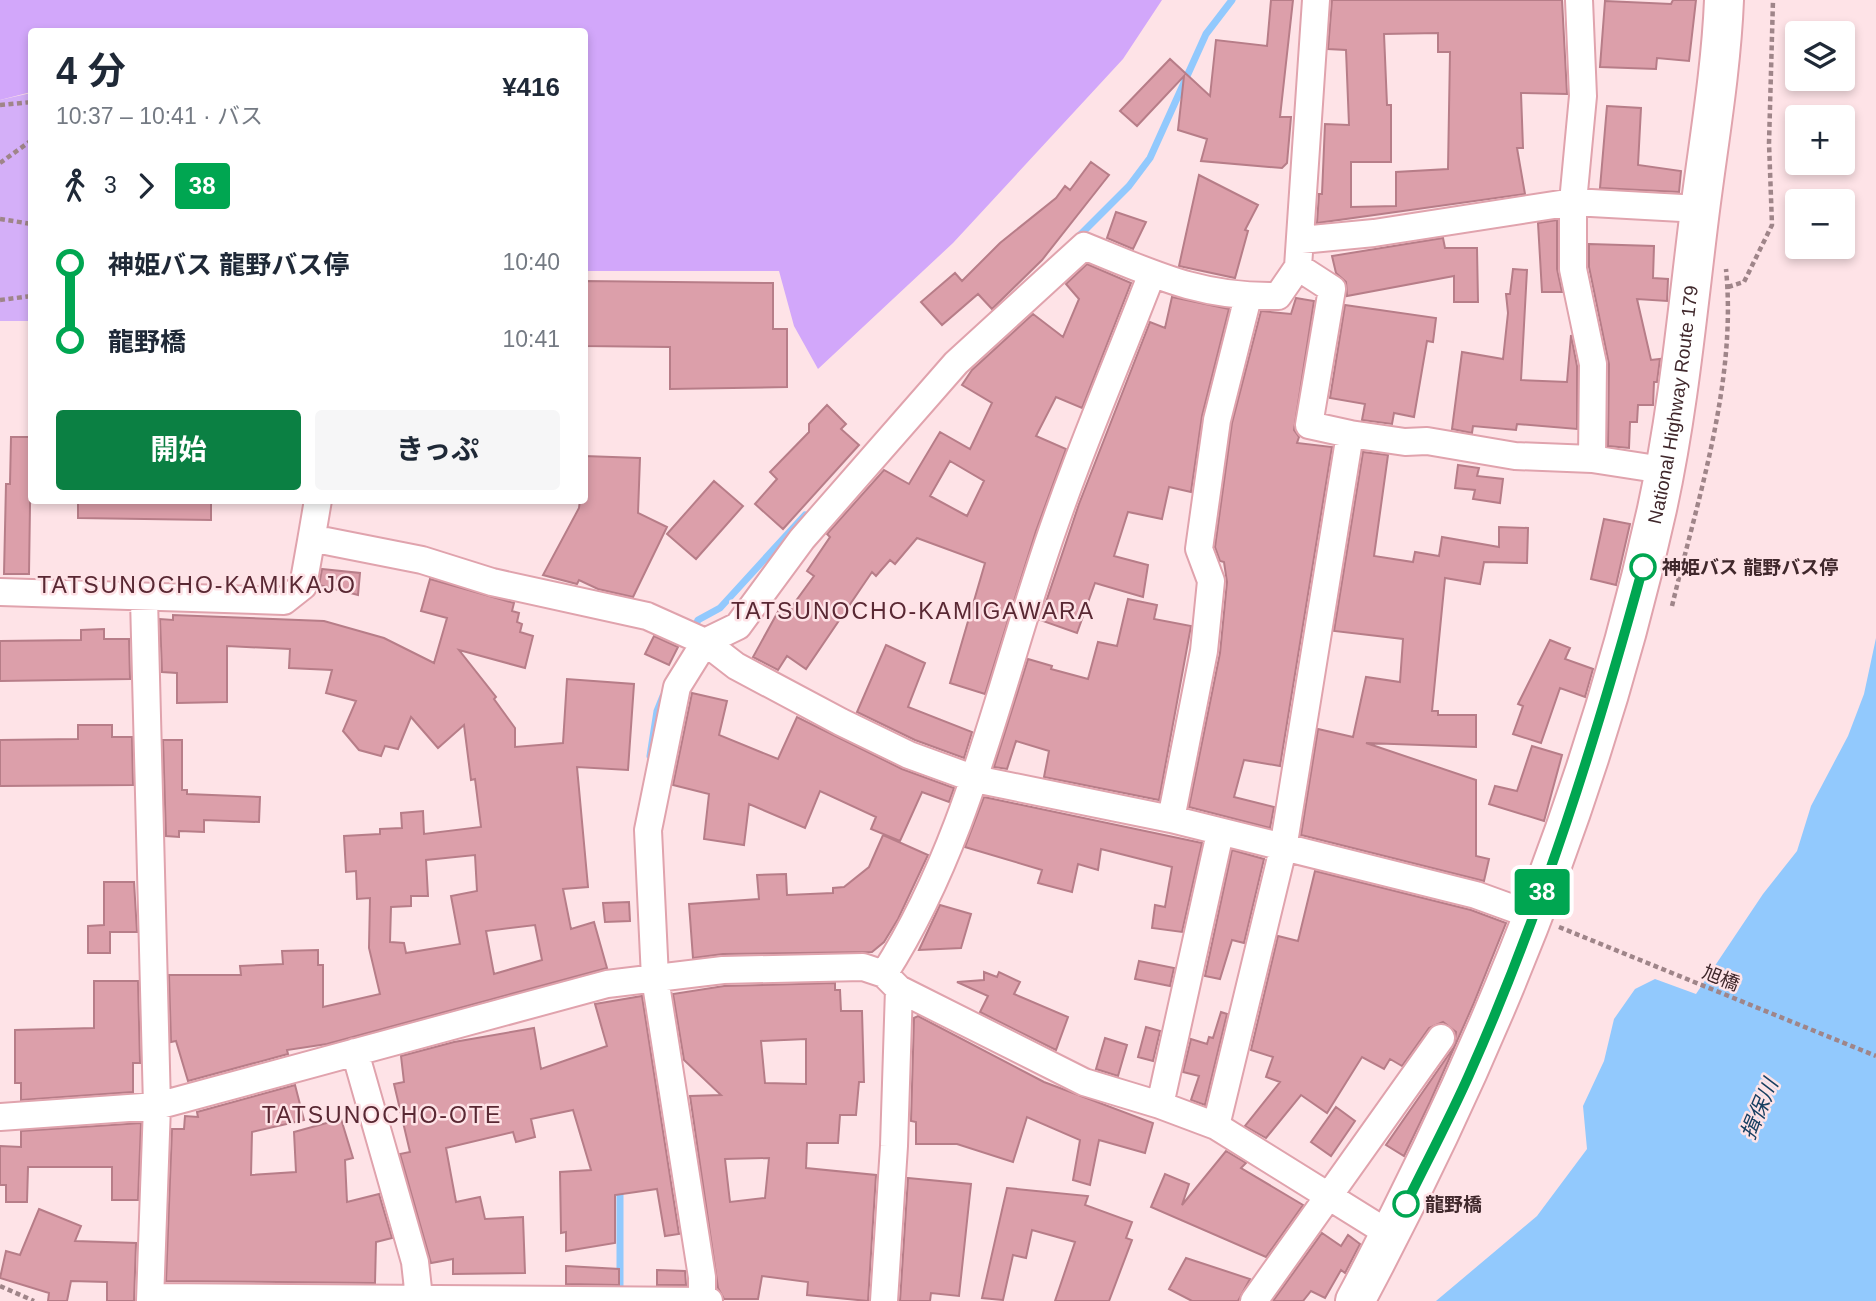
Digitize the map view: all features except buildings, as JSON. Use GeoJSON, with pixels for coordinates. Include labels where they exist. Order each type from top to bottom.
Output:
{"type":"FeatureCollection","features":[{"type":"Feature","properties":{"kind":"highway","name":"National Highway Route 179"},"geometry":{"type":"LineString","coordinates":[[1355,1301],[1391,1235],[1544,920],[1617,665],[1643,567],[1675,414],[1724,0]]}},
{"type":"Feature","properties":{"kind":"street"},"geometry":{"type":"LineString","coordinates":[[144,599],[157,1106],[150,1299],[704,1300],[648,979],[648,830],[677,687],[705,642],[738,626],[802,539],[956,363],[1084,246],[1151,275],[1207,292],[1248,297],[1278,296],[1298,268],[1316,0]]}},
{"type":"Feature","properties":{"kind":"street"},"geometry":{"type":"LineString","coordinates":[[1579,0],[1583,96],[1573,202],[1573,269],[1593,364],[1592,459]]}},
{"type":"Feature","properties":{"kind":"street"},"geometry":{"type":"LineString","coordinates":[[1301,240],[1374,233],[1573,202],[1700,209]]}},
{"type":"Feature","properties":{"kind":"street"},"geometry":{"type":"LineString","coordinates":[[1298,268],[1332,289],[1309,425],[1405,442],[1427,441],[1515,456],[1592,459],[1663,470]]}},
{"type":"Feature","properties":{"kind":"street"},"geometry":{"type":"LineString","coordinates":[[884,1301],[894,1146],[892,981],[904,943],[947,857],[975,779],[1038,571],[1151,275]]}},
{"type":"Feature","properties":{"kind":"street"},"geometry":{"type":"LineString","coordinates":[[1171,819],[1204,651],[1211,581],[1199,549],[1217,420],[1248,297]]}},
{"type":"Feature","properties":{"kind":"street"},"geometry":{"type":"LineString","coordinates":[[1216,1126],[1283,849],[1350,433]]}},
{"type":"Feature","properties":{"kind":"street"},"geometry":{"type":"LineString","coordinates":[[0,592],[144,599],[284,601],[303,586],[317,504]]}},
{"type":"Feature","properties":{"kind":"street"},"geometry":{"type":"LineString","coordinates":[[311,541],[326,541],[422,560],[492,582],[647,616],[705,642],[736,666],[841,722],[909,755],[975,779],[1171,819],[1476,895],[1544,920]]}},
{"type":"Feature","properties":{"kind":"street"},"geometry":{"type":"LineString","coordinates":[[1160,1105],[1220,833]]}},
{"type":"Feature","properties":{"kind":"street"},"geometry":{"type":"LineString","coordinates":[[0,1117],[157,1106],[607,984],[723,970],[863,967],[1084,1082],[1160,1105],[1216,1126],[1391,1235]]}},
{"type":"Feature","properties":{"kind":"street"},"geometry":{"type":"LineString","coordinates":[[1254,1301],[1387,1118],[1441,1038]]}},
{"type":"Feature","properties":{"kind":"street"},"geometry":{"type":"LineString","coordinates":[[355,1052],[415,1262],[409,1299]]}},
{"type":"Feature","properties":{"kind":"path"},"geometry":{"type":"LineString","coordinates":[[1728,287],[1744,282],[1772,225],[1769,143],[1773,0]]}},
{"type":"Feature","properties":{"kind":"path"},"geometry":{"type":"LineString","coordinates":[[0,105],[28,102]]}},
{"type":"Feature","properties":{"kind":"path"},"geometry":{"type":"LineString","coordinates":[[0,163],[28,143]]}},
{"type":"Feature","properties":{"kind":"path"},"geometry":{"type":"LineString","coordinates":[[0,219],[28,223]]}},
{"type":"Feature","properties":{"kind":"path"},"geometry":{"type":"LineString","coordinates":[[0,300],[28,296]]}},
{"type":"Feature","properties":{"kind":"path","name":"旭橋"},"geometry":{"type":"LineString","coordinates":[[1544,920],[1876,1056]]}},
{"type":"Feature","properties":{"kind":"path"},"geometry":{"type":"LineString","coordinates":[[0,1286],[34,1301]]}},
{"type":"Feature","properties":{"kind":"shaded area"},"geometry":{"type":"Polygon","coordinates":[[[0,0],[1162,0],[1123,59],[953,243],[818,369],[794,326],[779,271],[588,271],[588,28],[28,28],[28,93],[0,100],[0,0]]]}},
{"type":"Feature","properties":{"kind":"shaded area"},"geometry":{"type":"Polygon","coordinates":[[[28,94],[28,321],[0,321],[0,100],[28,94]]]}},
{"type":"Feature","properties":{"kind":"water","name":"揖保川"},"geometry":{"type":"Polygon","coordinates":[[[1876,638],[1876,1301],[1436,1301],[1537,1216],[1587,1149],[1583,1106],[1604,1061],[1614,1019],[1635,989],[1655,979],[1696,994],[1763,894],[1797,851],[1811,806],[1848,736],[1864,694],[1876,638]]]}},
{"type":"Feature","properties":{"kind":"waterway"},"geometry":{"type":"LineString","coordinates":[[1076,239],[1129,186],[1150,158],[1206,34],[1232,0]]}},
{"type":"Feature","properties":{"kind":"waterway"},"geometry":{"type":"LineString","coordinates":[[693,631],[698,620],[720,608],[805,515]]}},
{"type":"Feature","properties":{"kind":"waterway"},"geometry":{"type":"LineString","coordinates":[[650,756],[657,711],[663,696]]}},
{"type":"Feature","properties":{"kind":"waterway"},"geometry":{"type":"LineString","coordinates":[[620,1185],[620,1296]]}},
{"type":"Feature","properties":{"kind":"bus line","name":"38"},"geometry":{"type":"LineString","coordinates":[[1406,1204],[1469,1074],[1534,916],[1617,665],[1643,567]]}},
{"type":"Feature","properties":{"kind":"place","name":"神姫バス 龍野バス停"},"geometry":{"type":"Point","coordinates":[1643,567]}},
{"type":"Feature","properties":{"kind":"place","name":"龍野橋"},"geometry":{"type":"Point","coordinates":[1406,1204]}},
{"type":"Feature","properties":{"kind":"district","name":"TATSUNOCHO-KAMIKAJO"},"geometry":{"type":"Point","coordinates":[197,585]}},
{"type":"Feature","properties":{"kind":"district","name":"TATSUNOCHO-KAMIGAWARA"},"geometry":{"type":"Point","coordinates":[913,611]}},
{"type":"Feature","properties":{"kind":"district","name":"TATSUNOCHO-OTE"},"geometry":{"type":"Point","coordinates":[382,1115]}}]}
